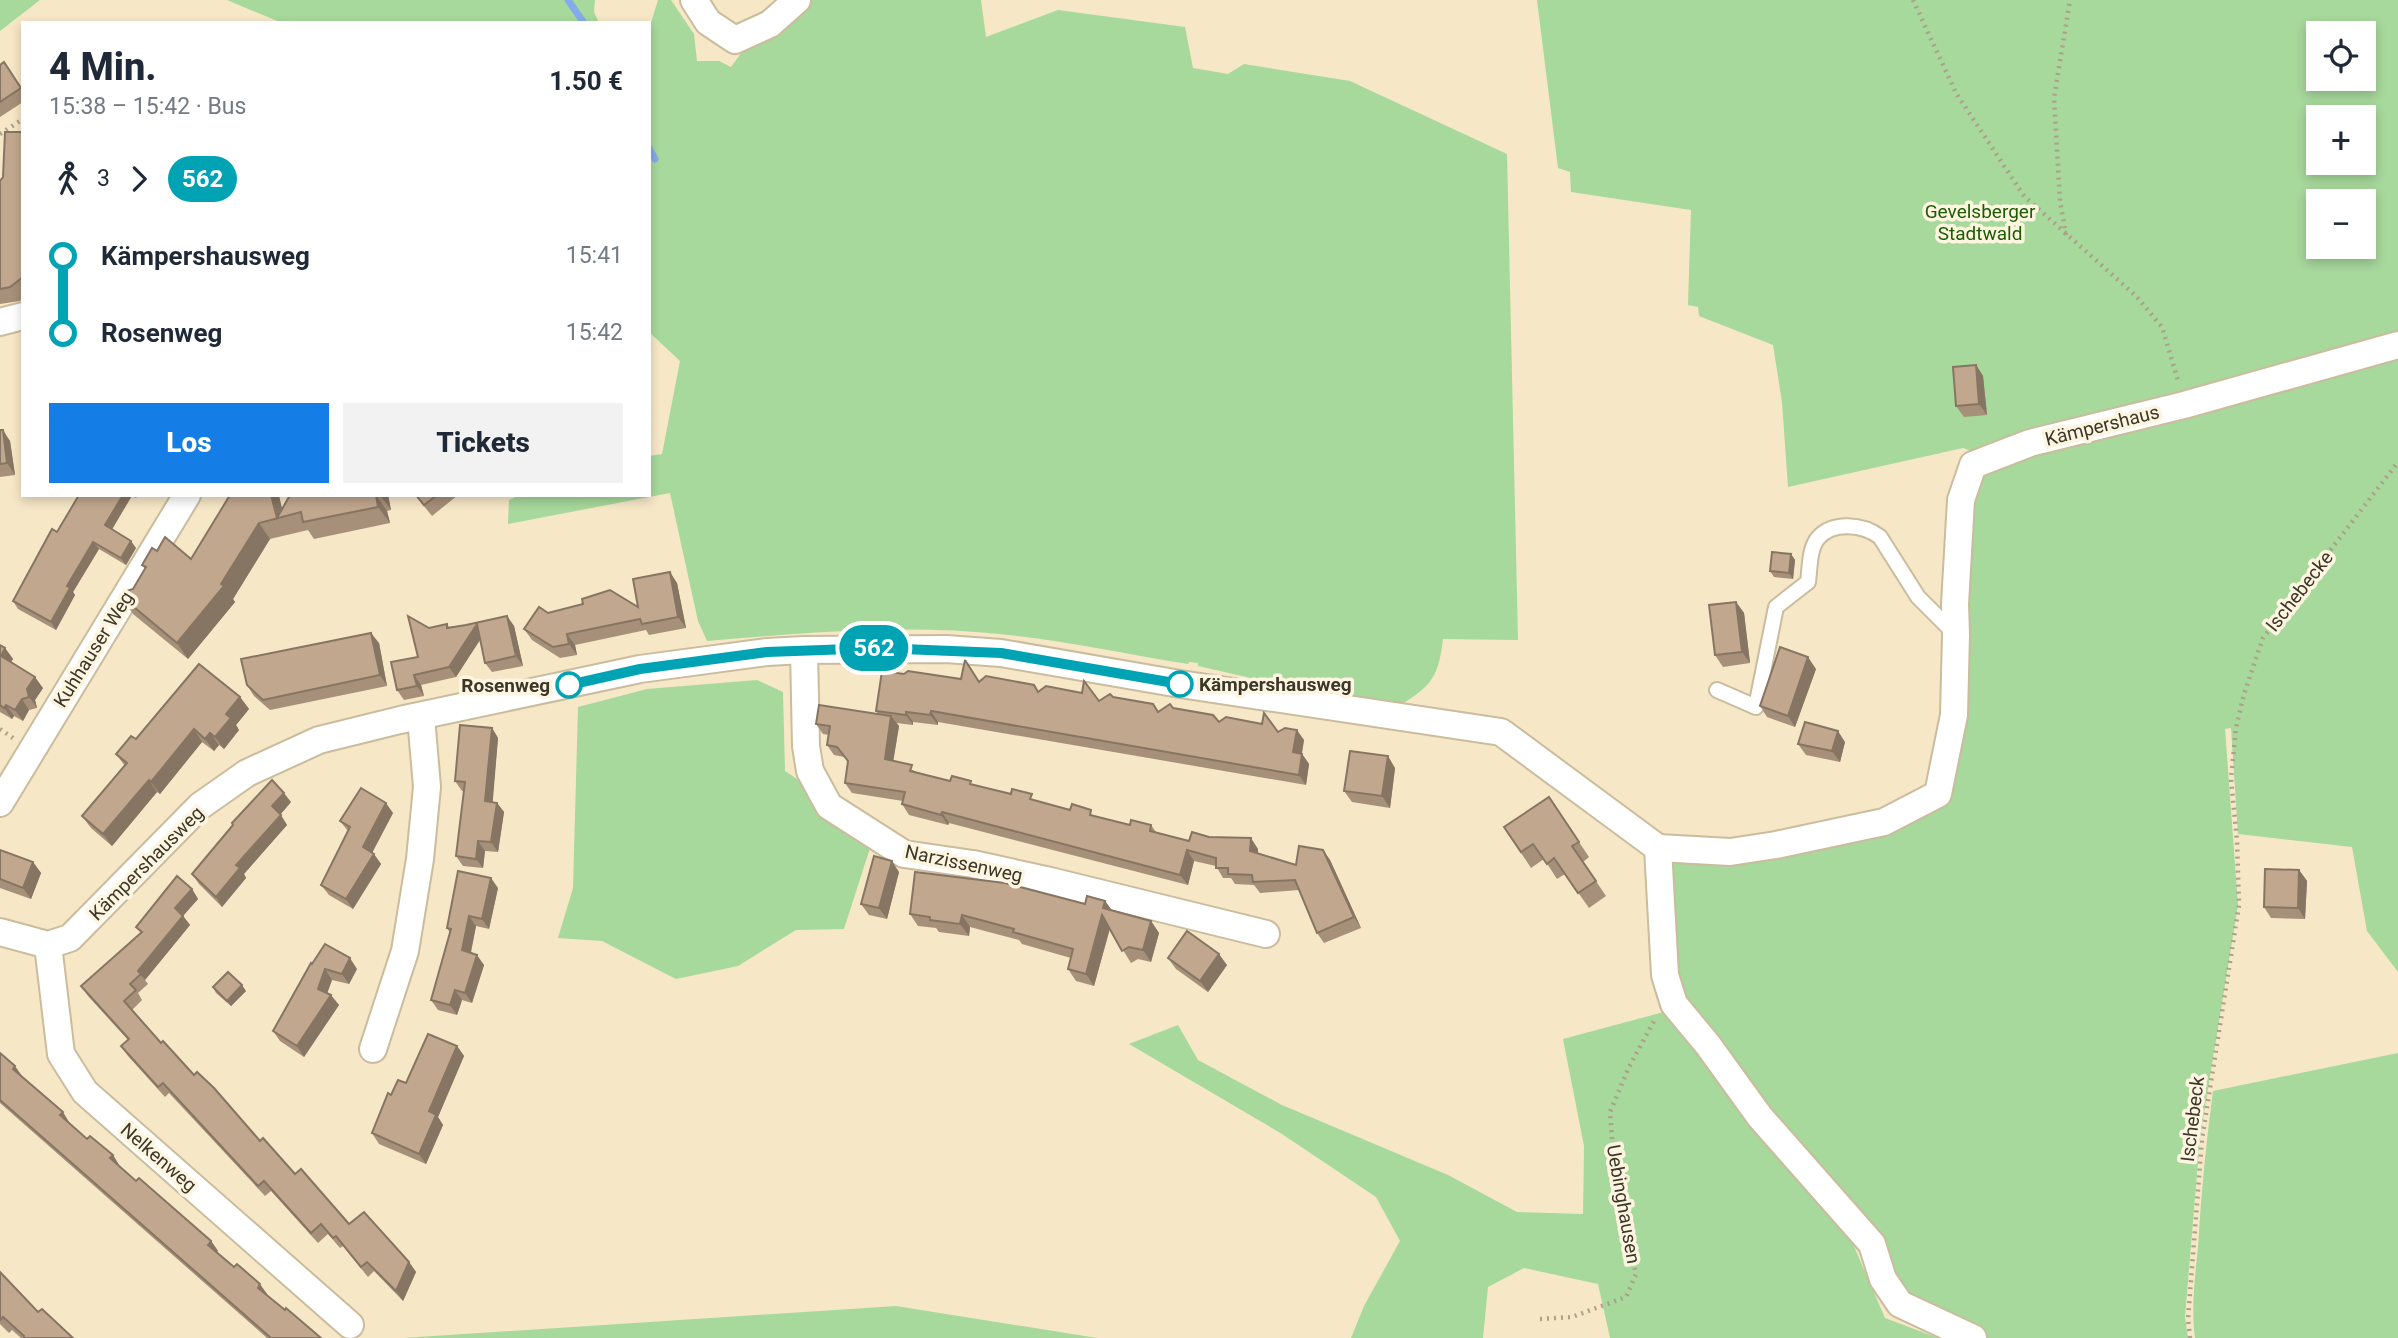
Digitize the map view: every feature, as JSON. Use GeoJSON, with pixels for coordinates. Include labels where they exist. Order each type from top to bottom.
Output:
{"type":"FeatureCollection","features":[{"type":"Feature","properties":{"kind":"street"},"geometry":{"type":"LineString","coordinates":[[694,0],[708,22],[735,40],[770,24],[797,0]]}},
{"type":"Feature","properties":{"kind":"street"},"geometry":{"type":"LineString","coordinates":[[0,322],[21,317]]}},
{"type":"Feature","properties":{"kind":"street","name":"Kämpershaus"},"geometry":{"type":"LineString","coordinates":[[1658,848],[1730,852],[1776,845],[1884,822],[1938,794],[1954,715],[1955,604],[1961,500],[1973,465],[2030,443],[2184,405],[2398,345]]}},
{"type":"Feature","properties":{"kind":"street","name":"Kuhhauser Weg"},"geometry":{"type":"LineString","coordinates":[[0,803],[186,497]]}},
{"type":"Feature","properties":{"kind":"street","name":"Kämpershausweg"},"geometry":{"type":"LineString","coordinates":[[48,945],[70,938],[200,806],[247,773],[319,740],[640,669],[767,652],[891,648],[1001,653],[1180,684],[1501,732],[1658,848]]}},
{"type":"Feature","properties":{"kind":"street","name":"Narzissenweg"},"geometry":{"type":"LineString","coordinates":[[804,650],[806,746],[810,771],[830,806],[904,854],[973,864],[1050,881],[1266,934]]}},
{"type":"Feature","properties":{"kind":"street"},"geometry":{"type":"LineString","coordinates":[[373,1049],[405,951],[420,859],[427,787],[421,717]]}},
{"type":"Feature","properties":{"kind":"street"},"geometry":{"type":"LineString","coordinates":[[1658,848],[1665,975],[1674,1004],[1708,1045],[1760,1117],[1872,1244],[1883,1279],[1900,1304],[1973,1338]]}},
{"type":"Feature","properties":{"kind":"street"},"geometry":{"type":"LineString","coordinates":[[0,932],[48,945]]}},
{"type":"Feature","properties":{"kind":"street","name":"Nelkenweg"},"geometry":{"type":"LineString","coordinates":[[48,945],[61,1054],[85,1092],[350,1325]]}},
{"type":"Feature","properties":{"kind":"lane"},"geometry":{"type":"LineString","coordinates":[[1717,690],[1756,707],[1776,607],[1808,582],[1812,550],[1818,538],[1830,530],[1860,527],[1880,537],[1917,597],[1956,635]]}},
{"type":"Feature","properties":{"kind":"path"},"geometry":{"type":"LineString","coordinates":[[1913,0],[1956,93],[2024,196],[2136,296],[2162,327],[2184,405]]}},
{"type":"Feature","properties":{"kind":"path"},"geometry":{"type":"LineString","coordinates":[[2066,235],[2060,201],[2054,98],[2070,0]]}},
{"type":"Feature","properties":{"kind":"path"},"geometry":{"type":"LineString","coordinates":[[0,134],[21,120]]}},
{"type":"Feature","properties":{"kind":"path","name":"Ischebecke"},"geometry":{"type":"LineString","coordinates":[[2239,905],[2231,779],[2236,728],[2244,694],[2263,638],[2398,462]]}},
{"type":"Feature","properties":{"kind":"path","name":"Ischebeck"},"geometry":{"type":"LineString","coordinates":[[2190,1338],[2188,1319],[2202,1139],[2239,905]]}},
{"type":"Feature","properties":{"kind":"path","name":"Uebinghausen"},"geometry":{"type":"LineString","coordinates":[[1540,1319],[1572,1317],[1626,1297],[1636,1274],[1615,1180],[1610,1112],[1628,1069],[1670,992]]}},
{"type":"Feature","properties":{"kind":"green space"},"geometry":{"type":"Polygon","coordinates":[[[0,0],[40,0],[0,31],[0,0]]]}},
{"type":"Feature","properties":{"kind":"green space"},"geometry":{"type":"Polygon","coordinates":[[[227,0],[595,0],[594,12],[598,21],[277,21],[227,0]]]}},
{"type":"Feature","properties":{"kind":"green space"},"geometry":{"type":"Polygon","coordinates":[[[658,0],[671,0],[694,34],[697,61],[719,61],[731,67],[752,38],[797,0],[981,0],[986,37],[1058,10],[1185,27],[1193,68],[1228,74],[1244,64],[1350,81],[1507,154],[1518,640],[1443,639],[1434,675],[1423,689],[1393,710],[1198,666],[1198,663],[1188,664],[1070,643],[999,634],[889,630],[707,641],[698,621],[670,493],[651,497],[651,456],[662,454],[680,361],[651,334],[651,23],[658,0]]]}},
{"type":"Feature","properties":{"kind":"green space","name":"Gevelsberger Stadtwald"},"geometry":{"type":"Polygon","coordinates":[[[1537,0],[2398,0],[2398,338],[1980,454],[1963,448],[1788,487],[1782,402],[1773,345],[1699,316],[1698,307],[1688,305],[1691,210],[1571,192],[1570,172],[1558,168],[1537,0]]]}},
{"type":"Feature","properties":{"kind":"green space"},"geometry":{"type":"Polygon","coordinates":[[[2398,352],[2398,972],[2367,931],[2352,847],[2238,834],[2231,728],[2225,729],[2238,905],[2200,1138],[2185,1317],[2188,1338],[1983,1338],[1918,1308],[1681,1003],[1667,896],[1670,861],[1946,797],[1963,586],[1978,470],[2398,352]]]}},
{"type":"Feature","properties":{"kind":"green space"},"geometry":{"type":"Polygon","coordinates":[[[516,497],[649,497],[508,524],[509,500],[516,497]]]}},
{"type":"Feature","properties":{"kind":"green space"},"geometry":{"type":"Polygon","coordinates":[[[757,680],[783,692],[785,771],[809,787],[872,842],[844,929],[796,930],[738,966],[676,979],[602,941],[558,938],[573,888],[578,707],[647,689],[757,680]]]}},
{"type":"Feature","properties":{"kind":"green space"},"geometry":{"type":"Polygon","coordinates":[[[1675,1009],[1722,1069],[1819,1205],[1853,1244],[1885,1318],[1938,1338],[1610,1338],[1598,1284],[1524,1268],[1488,1287],[1483,1338],[1351,1338],[1364,1306],[1400,1241],[1376,1197],[1282,1134],[1129,1044],[1178,1025],[1198,1060],[1282,1105],[1448,1175],[1517,1212],[1583,1214],[1584,1146],[1563,1039],[1675,1009]]]}},
{"type":"Feature","properties":{"kind":"green space"},"geometry":{"type":"Polygon","coordinates":[[[2398,1053],[2398,1338],[2195,1338],[2195,1281],[2213,1091],[2398,1053]]]}},
{"type":"Feature","properties":{"kind":"green space"},"geometry":{"type":"Polygon","coordinates":[[[896,1306],[1097,1338],[403,1338],[896,1306]]]}},
{"type":"Feature","properties":{"kind":"building"},"geometry":{"type":"Polygon","coordinates":[[[4,62],[21,88],[0,102],[0,65],[4,62]]]}},
{"type":"Feature","properties":{"kind":"building"},"geometry":{"type":"Polygon","coordinates":[[[5,132],[21,132],[21,279],[10,287],[0,289],[0,181],[3,177],[5,132]]]}},
{"type":"Feature","properties":{"kind":"building"},"geometry":{"type":"Polygon","coordinates":[[[1976,365],[1979,404],[1956,406],[1953,367],[1976,365]]]}},
{"type":"Feature","properties":{"kind":"building"},"geometry":{"type":"Polygon","coordinates":[[[0,430],[3,430],[7,463],[0,464],[0,430]]]}},
{"type":"Feature","properties":{"kind":"building"},"geometry":{"type":"Polygon","coordinates":[[[78,497],[122,497],[105,525],[131,541],[121,558],[93,542],[67,586],[70,588],[51,622],[13,601],[52,529],[57,532],[78,497]]]}},
{"type":"Feature","properties":{"kind":"building"},"geometry":{"type":"Polygon","coordinates":[[[229,497],[272,497],[277,518],[289,497],[376,497],[378,507],[303,522],[301,512],[259,523],[221,584],[224,586],[177,643],[122,597],[126,591],[133,589],[146,567],[142,565],[152,548],[157,551],[165,537],[191,559],[229,497]]]}},
{"type":"Feature","properties":{"kind":"building"},"geometry":{"type":"Polygon","coordinates":[[[418,497],[434,497],[424,505],[418,497]]]}},
{"type":"Feature","properties":{"kind":"building"},"geometry":{"type":"Polygon","coordinates":[[[1772,552],[1791,554],[1789,573],[1770,571],[1772,552]]]}},
{"type":"Feature","properties":{"kind":"building"},"geometry":{"type":"Polygon","coordinates":[[[670,572],[678,617],[642,624],[640,619],[567,634],[569,644],[553,647],[524,629],[539,607],[548,613],[583,604],[582,599],[610,590],[638,607],[633,579],[670,572]]]}},
{"type":"Feature","properties":{"kind":"building"},"geometry":{"type":"Polygon","coordinates":[[[1736,602],[1742,652],[1715,655],[1709,605],[1736,602]]]}},
{"type":"Feature","properties":{"kind":"building"},"geometry":{"type":"Polygon","coordinates":[[[408,616],[429,628],[447,624],[447,628],[507,616],[516,656],[485,663],[477,624],[449,667],[414,675],[417,686],[397,690],[391,662],[418,657],[408,616]]]}},
{"type":"Feature","properties":{"kind":"building"},"geometry":{"type":"Polygon","coordinates":[[[371,633],[380,675],[263,700],[247,685],[241,659],[371,633]]]}},
{"type":"Feature","properties":{"kind":"building"},"geometry":{"type":"Polygon","coordinates":[[[0,645],[5,648],[1,656],[35,677],[27,689],[29,697],[22,699],[15,710],[0,705],[0,645]]]}},
{"type":"Feature","properties":{"kind":"building"},"geometry":{"type":"Polygon","coordinates":[[[1780,647],[1808,657],[1788,716],[1760,706],[1780,647]]]}},
{"type":"Feature","properties":{"kind":"building"},"geometry":{"type":"Polygon","coordinates":[[[965,660],[979,682],[986,676],[1034,685],[1038,692],[1046,686],[1082,693],[1084,681],[1099,701],[1110,694],[1113,697],[1153,704],[1158,712],[1170,704],[1173,708],[1213,715],[1219,722],[1226,717],[1262,724],[1264,713],[1278,732],[1285,728],[1297,730],[1293,752],[1302,754],[1299,775],[931,711],[930,715],[906,712],[906,715],[876,711],[882,671],[904,674],[908,671],[961,679],[965,660]]]}},
{"type":"Feature","properties":{"kind":"building"},"geometry":{"type":"Polygon","coordinates":[[[199,664],[240,697],[226,714],[231,718],[215,737],[210,733],[205,739],[194,729],[151,782],[149,780],[103,834],[82,816],[127,763],[116,754],[131,736],[136,739],[199,664]]]}},
{"type":"Feature","properties":{"kind":"building"},"geometry":{"type":"Polygon","coordinates":[[[819,705],[891,716],[885,759],[912,765],[910,771],[950,781],[952,776],[971,781],[970,784],[1011,794],[1012,789],[1032,794],[1030,799],[1070,810],[1072,804],[1091,810],[1090,815],[1130,825],[1131,820],[1151,825],[1150,831],[1189,841],[1192,832],[1209,837],[1251,838],[1250,851],[1296,865],[1299,846],[1323,850],[1354,917],[1317,933],[1295,880],[1253,882],[1252,875],[1228,874],[1228,868],[1216,868],[1216,858],[1187,850],[1180,875],[942,812],[941,815],[902,804],[905,792],[845,783],[848,761],[837,747],[827,745],[830,726],[816,724],[819,705]]]}},
{"type":"Feature","properties":{"kind":"building"},"geometry":{"type":"Polygon","coordinates":[[[1805,722],[1838,731],[1832,751],[1798,744],[1805,722]]]}},
{"type":"Feature","properties":{"kind":"building"},"geometry":{"type":"Polygon","coordinates":[[[460,725],[492,728],[485,801],[497,803],[491,842],[478,841],[476,859],[456,856],[465,782],[455,781],[460,725]]]}},
{"type":"Feature","properties":{"kind":"building"},"geometry":{"type":"Polygon","coordinates":[[[1350,751],[1388,756],[1382,796],[1344,791],[1350,751]]]}},
{"type":"Feature","properties":{"kind":"building"},"geometry":{"type":"Polygon","coordinates":[[[272,780],[284,793],[272,806],[281,815],[236,865],[240,868],[216,897],[192,874],[232,823],[272,780]]]}},
{"type":"Feature","properties":{"kind":"building"},"geometry":{"type":"Polygon","coordinates":[[[361,788],[386,803],[363,847],[374,854],[346,899],[321,885],[350,827],[340,821],[361,788]]]}},
{"type":"Feature","properties":{"kind":"building"},"geometry":{"type":"Polygon","coordinates":[[[1549,797],[1579,842],[1572,846],[1596,881],[1578,893],[1554,858],[1547,864],[1533,844],[1521,852],[1504,827],[1549,797]]]}},
{"type":"Feature","properties":{"kind":"building"},"geometry":{"type":"Polygon","coordinates":[[[0,850],[33,862],[23,888],[0,879],[0,850]]]}},
{"type":"Feature","properties":{"kind":"building"},"geometry":{"type":"Polygon","coordinates":[[[874,856],[892,861],[879,908],[861,904],[874,856]]]}},
{"type":"Feature","properties":{"kind":"building"},"geometry":{"type":"Polygon","coordinates":[[[2265,869],[2299,870],[2298,908],[2264,907],[2265,869]]]}},
{"type":"Feature","properties":{"kind":"building"},"geometry":{"type":"Polygon","coordinates":[[[458,871],[491,878],[482,919],[469,916],[462,950],[477,955],[465,993],[455,990],[450,1005],[431,1000],[451,929],[447,928],[458,871]]]}},
{"type":"Feature","properties":{"kind":"building"},"geometry":{"type":"Polygon","coordinates":[[[915,872],[1005,883],[1085,904],[1087,896],[1105,901],[1103,908],[1151,921],[1143,950],[1129,947],[1122,951],[1102,915],[1086,974],[1068,969],[1073,949],[962,915],[960,924],[910,914],[915,872]]]}},
{"type":"Feature","properties":{"kind":"building"},"geometry":{"type":"Polygon","coordinates":[[[177,876],[192,889],[175,908],[183,916],[138,971],[141,974],[130,984],[136,990],[124,1001],[194,1075],[197,1072],[214,1088],[260,1141],[263,1138],[295,1174],[301,1169],[349,1224],[364,1212],[409,1262],[396,1291],[367,1262],[361,1267],[336,1236],[333,1238],[321,1224],[311,1233],[264,1181],[258,1186],[163,1083],[158,1087],[121,1046],[129,1039],[81,986],[142,932],[136,927],[177,876]]]}},
{"type":"Feature","properties":{"kind":"building"},"geometry":{"type":"Polygon","coordinates":[[[1187,931],[1219,954],[1200,981],[1168,958],[1187,931]]]}},
{"type":"Feature","properties":{"kind":"building"},"geometry":{"type":"Polygon","coordinates":[[[325,944],[350,958],[342,974],[325,969],[318,989],[331,995],[297,1046],[273,1031],[311,963],[325,944]]]}},
{"type":"Feature","properties":{"kind":"building"},"geometry":{"type":"Polygon","coordinates":[[[228,972],[242,985],[227,1001],[213,987],[228,972]]]}},
{"type":"Feature","properties":{"kind":"building"},"geometry":{"type":"Polygon","coordinates":[[[428,1034],[457,1046],[429,1111],[436,1115],[419,1154],[372,1133],[388,1093],[391,1095],[398,1080],[406,1083],[428,1034]]]}},
{"type":"Feature","properties":{"kind":"building"},"geometry":{"type":"Polygon","coordinates":[[[0,1053],[15,1066],[13,1069],[63,1112],[60,1115],[87,1139],[90,1136],[113,1155],[110,1158],[136,1181],[139,1178],[211,1241],[208,1245],[234,1267],[237,1264],[260,1284],[258,1288],[321,1338],[271,1338],[0,1100],[0,1053]]]}},
{"type":"Feature","properties":{"kind":"building"},"geometry":{"type":"Polygon","coordinates":[[[0,1272],[38,1312],[42,1309],[73,1338],[24,1338],[3,1317],[0,1320],[0,1272]]]}},
{"type":"Feature","properties":{"kind":"waterway"},"geometry":{"type":"LineString","coordinates":[[568,0],[583,21]]}},
{"type":"Feature","properties":{"kind":"waterway"},"geometry":{"type":"LineString","coordinates":[[651,152],[655,159]]}},
{"type":"Feature","properties":{"kind":"bus line","name":"562"},"geometry":{"type":"LineString","coordinates":[[569,685],[640,669],[767,652],[878,648],[1001,653],[1180,684]]}},
{"type":"Feature","properties":{"kind":"place","name":"Kämpershausweg"},"geometry":{"type":"Point","coordinates":[1180,684]}},
{"type":"Feature","properties":{"kind":"place","name":"Rosenweg"},"geometry":{"type":"Point","coordinates":[569,685]}}]}
